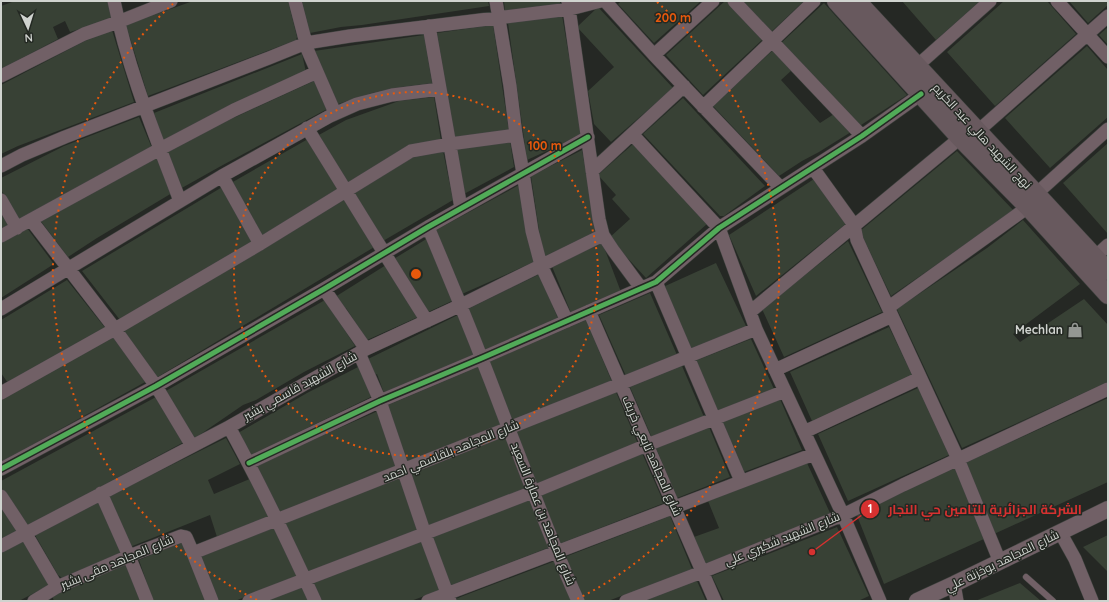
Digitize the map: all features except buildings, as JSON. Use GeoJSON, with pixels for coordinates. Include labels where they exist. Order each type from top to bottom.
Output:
{"type":"FeatureCollection","features":[{"type":"Feature","properties":{"kind":"main road","name":"نهج الشهيد هالي عبد الكريم"},"geometry":{"type":"LineString","coordinates":[[849,2],[917,66],[978,131],[1032,200],[1102,251],[1108,271]]}},
{"type":"Feature","properties":{"kind":"main road"},"geometry":{"type":"LineString","coordinates":[[849,2],[921,94],[960,138],[1032,200],[1108,295]]}},
{"type":"Feature","properties":{"kind":"street"},"geometry":{"type":"LineString","coordinates":[[114,1],[118,22],[144,107],[180,201]]}},
{"type":"Feature","properties":{"kind":"street"},"geometry":{"type":"LineString","coordinates":[[1,76],[84,34],[171,1]]}},
{"type":"Feature","properties":{"kind":"street"},"geometry":{"type":"LineString","coordinates":[[295,1],[308,51],[335,113]]}},
{"type":"Feature","properties":{"kind":"street"},"geometry":{"type":"LineString","coordinates":[[496,1],[510,86],[516,135],[524,172],[532,231],[541,265],[567,321]]}},
{"type":"Feature","properties":{"kind":"street"},"geometry":{"type":"LineString","coordinates":[[1,166],[22,155],[65,137],[306,43],[350,36],[498,18],[569,5],[601,1]]}},
{"type":"Feature","properties":{"kind":"street"},"geometry":{"type":"LineString","coordinates":[[605,1],[654,55],[781,188]]}},
{"type":"Feature","properties":{"kind":"street"},"geometry":{"type":"LineString","coordinates":[[654,55],[714,1]]}},
{"type":"Feature","properties":{"kind":"street"},"geometry":{"type":"LineString","coordinates":[[734,1],[862,136]]}},
{"type":"Feature","properties":{"kind":"street"},"geometry":{"type":"LineString","coordinates":[[703,107],[814,1]]}},
{"type":"Feature","properties":{"kind":"street"},"geometry":{"type":"LineString","coordinates":[[917,66],[990,1]]}},
{"type":"Feature","properties":{"kind":"street"},"geometry":{"type":"LineString","coordinates":[[1057,1],[1108,58]]}},
{"type":"Feature","properties":{"kind":"street"},"geometry":{"type":"LineString","coordinates":[[569,5],[592,171],[603,235],[641,288]]}},
{"type":"Feature","properties":{"kind":"street"},"geometry":{"type":"LineString","coordinates":[[978,131],[1108,16]]}},
{"type":"Feature","properties":{"kind":"street"},"geometry":{"type":"LineString","coordinates":[[430,26],[461,208]]}},
{"type":"Feature","properties":{"kind":"street"},"geometry":{"type":"LineString","coordinates":[[1,236],[234,110],[317,72]]}},
{"type":"Feature","properties":{"kind":"street"},"geometry":{"type":"LineString","coordinates":[[592,171],[684,86]]}},
{"type":"Feature","properties":{"kind":"street"},"geometry":{"type":"LineString","coordinates":[[1,309],[222,176],[335,113],[357,104],[392,95],[440,89]]}},
{"type":"Feature","properties":{"kind":"street"},"geometry":{"type":"LineString","coordinates":[[249,463],[380,400],[482,358],[656,282],[719,228],[862,136],[921,94]]}},
{"type":"Feature","properties":{"kind":"street"},"geometry":{"type":"LineString","coordinates":[[307,128],[427,321]]}},
{"type":"Feature","properties":{"kind":"street"},"geometry":{"type":"LineString","coordinates":[[775,370],[890,312],[1032,200],[1108,129]]}},
{"type":"Feature","properties":{"kind":"street"},"geometry":{"type":"LineString","coordinates":[[632,134],[719,228],[756,328],[843,515],[880,601]]}},
{"type":"Feature","properties":{"kind":"street"},"geometry":{"type":"LineString","coordinates":[[3,388],[115,329],[260,244],[411,151],[516,135]]}},
{"type":"Feature","properties":{"kind":"street"},"geometry":{"type":"LineString","coordinates":[[1,469],[156,386],[428,227],[588,137]]}},
{"type":"Feature","properties":{"kind":"street"},"geometry":{"type":"LineString","coordinates":[[750,312],[960,138]]}},
{"type":"Feature","properties":{"kind":"street"},"geometry":{"type":"LineString","coordinates":[[813,168],[854,225],[857,240],[958,459],[1000,562]]}},
{"type":"Feature","properties":{"kind":"street"},"geometry":{"type":"LineString","coordinates":[[222,176],[260,244]]}},
{"type":"Feature","properties":{"kind":"street"},"geometry":{"type":"LineString","coordinates":[[1,200],[17,228]]}},
{"type":"Feature","properties":{"kind":"street"},"geometry":{"type":"LineString","coordinates":[[31,220],[115,329],[156,386],[192,446]]}},
{"type":"Feature","properties":{"kind":"street","name":"شارع المجاهد بن عمارة السعيد"},"geometry":{"type":"LineString","coordinates":[[428,227],[461,305],[533,492],[578,601]]}},
{"type":"Feature","properties":{"kind":"street","name":"شارع الشهيد قاسمي بشير"},"geometry":{"type":"LineString","coordinates":[[1,546],[228,427],[362,351],[461,305],[603,235]]}},
{"type":"Feature","properties":{"kind":"street"},"geometry":{"type":"LineString","coordinates":[[656,282],[741,481]]}},
{"type":"Feature","properties":{"kind":"street"},"geometry":{"type":"LineString","coordinates":[[324,289],[362,351],[448,597]]}},
{"type":"Feature","properties":{"kind":"street","name":"شارع المجاهد تابعي خريف"},"geometry":{"type":"LineString","coordinates":[[589,311],[714,601]]}},
{"type":"Feature","properties":{"kind":"street","name":"شارع المجاهد بلقاسمي احمد"},"geometry":{"type":"LineString","coordinates":[[193,552],[620,384],[756,328]]}},
{"type":"Feature","properties":{"kind":"street"},"geometry":{"type":"LineString","coordinates":[[804,432],[920,378]]}},
{"type":"Feature","properties":{"kind":"street","name":"شارع الشهيد شكيري علي"},"geometry":{"type":"LineString","coordinates":[[626,601],[843,515],[903,485],[1108,389]]}},
{"type":"Feature","properties":{"kind":"street"},"geometry":{"type":"LineString","coordinates":[[250,601],[533,492],[647,445],[785,391]]}},
{"type":"Feature","properties":{"kind":"street"},"geometry":{"type":"LineString","coordinates":[[228,427],[249,463],[315,601]]}},
{"type":"Feature","properties":{"kind":"street"},"geometry":{"type":"LineString","coordinates":[[428,601],[448,597],[558,552],[814,454]]}},
{"type":"Feature","properties":{"kind":"street"},"geometry":{"type":"LineString","coordinates":[[102,493],[147,601]]}},
{"type":"Feature","properties":{"kind":"street"},"geometry":{"type":"LineString","coordinates":[[1,496],[26,534],[57,587]]}},
{"type":"Feature","properties":{"kind":"street","name":"شارع المجاهد بوخزنة علي"},"geometry":{"type":"LineString","coordinates":[[917,601],[1108,509]]}},
{"type":"Feature","properties":{"kind":"street"},"geometry":{"type":"LineString","coordinates":[[1060,532],[1075,559],[1089,590],[1092,601]]}},
{"type":"Feature","properties":{"kind":"street","name":"شارع المجاهد مقى بشير"},"geometry":{"type":"LineString","coordinates":[[43,599],[57,587],[129,556],[182,536],[186,537],[193,552]]}},
{"type":"Feature","properties":{"kind":"street"},"geometry":{"type":"LineString","coordinates":[[193,552],[212,601]]}},
{"type":"Feature","properties":{"kind":"street"},"geometry":{"type":"LineString","coordinates":[[954,584],[957,601]]}},
{"type":"Feature","properties":{"kind":"lane"},"geometry":{"type":"LineString","coordinates":[[1026,577],[1053,601]]}},
{"type":"Feature","properties":{"kind":"cycle path"},"geometry":{"type":"LineString","coordinates":[[249,463],[380,401],[656,282],[719,228],[862,136],[921,94]]}},
{"type":"Feature","properties":{"kind":"cycle path"},"geometry":{"type":"LineString","coordinates":[[1,469],[156,386],[428,227],[588,137]]}},
{"type":"Feature","properties":{"kind":"place","name":"Mechlan"},"geometry":{"type":"Point","coordinates":[1075,330]}},
{"type":"Feature","properties":{"kind":"place","name":"الشركة الجزائرية للتامين حي النجار"},"geometry":{"type":"Point","coordinates":[812,552]}}]}
